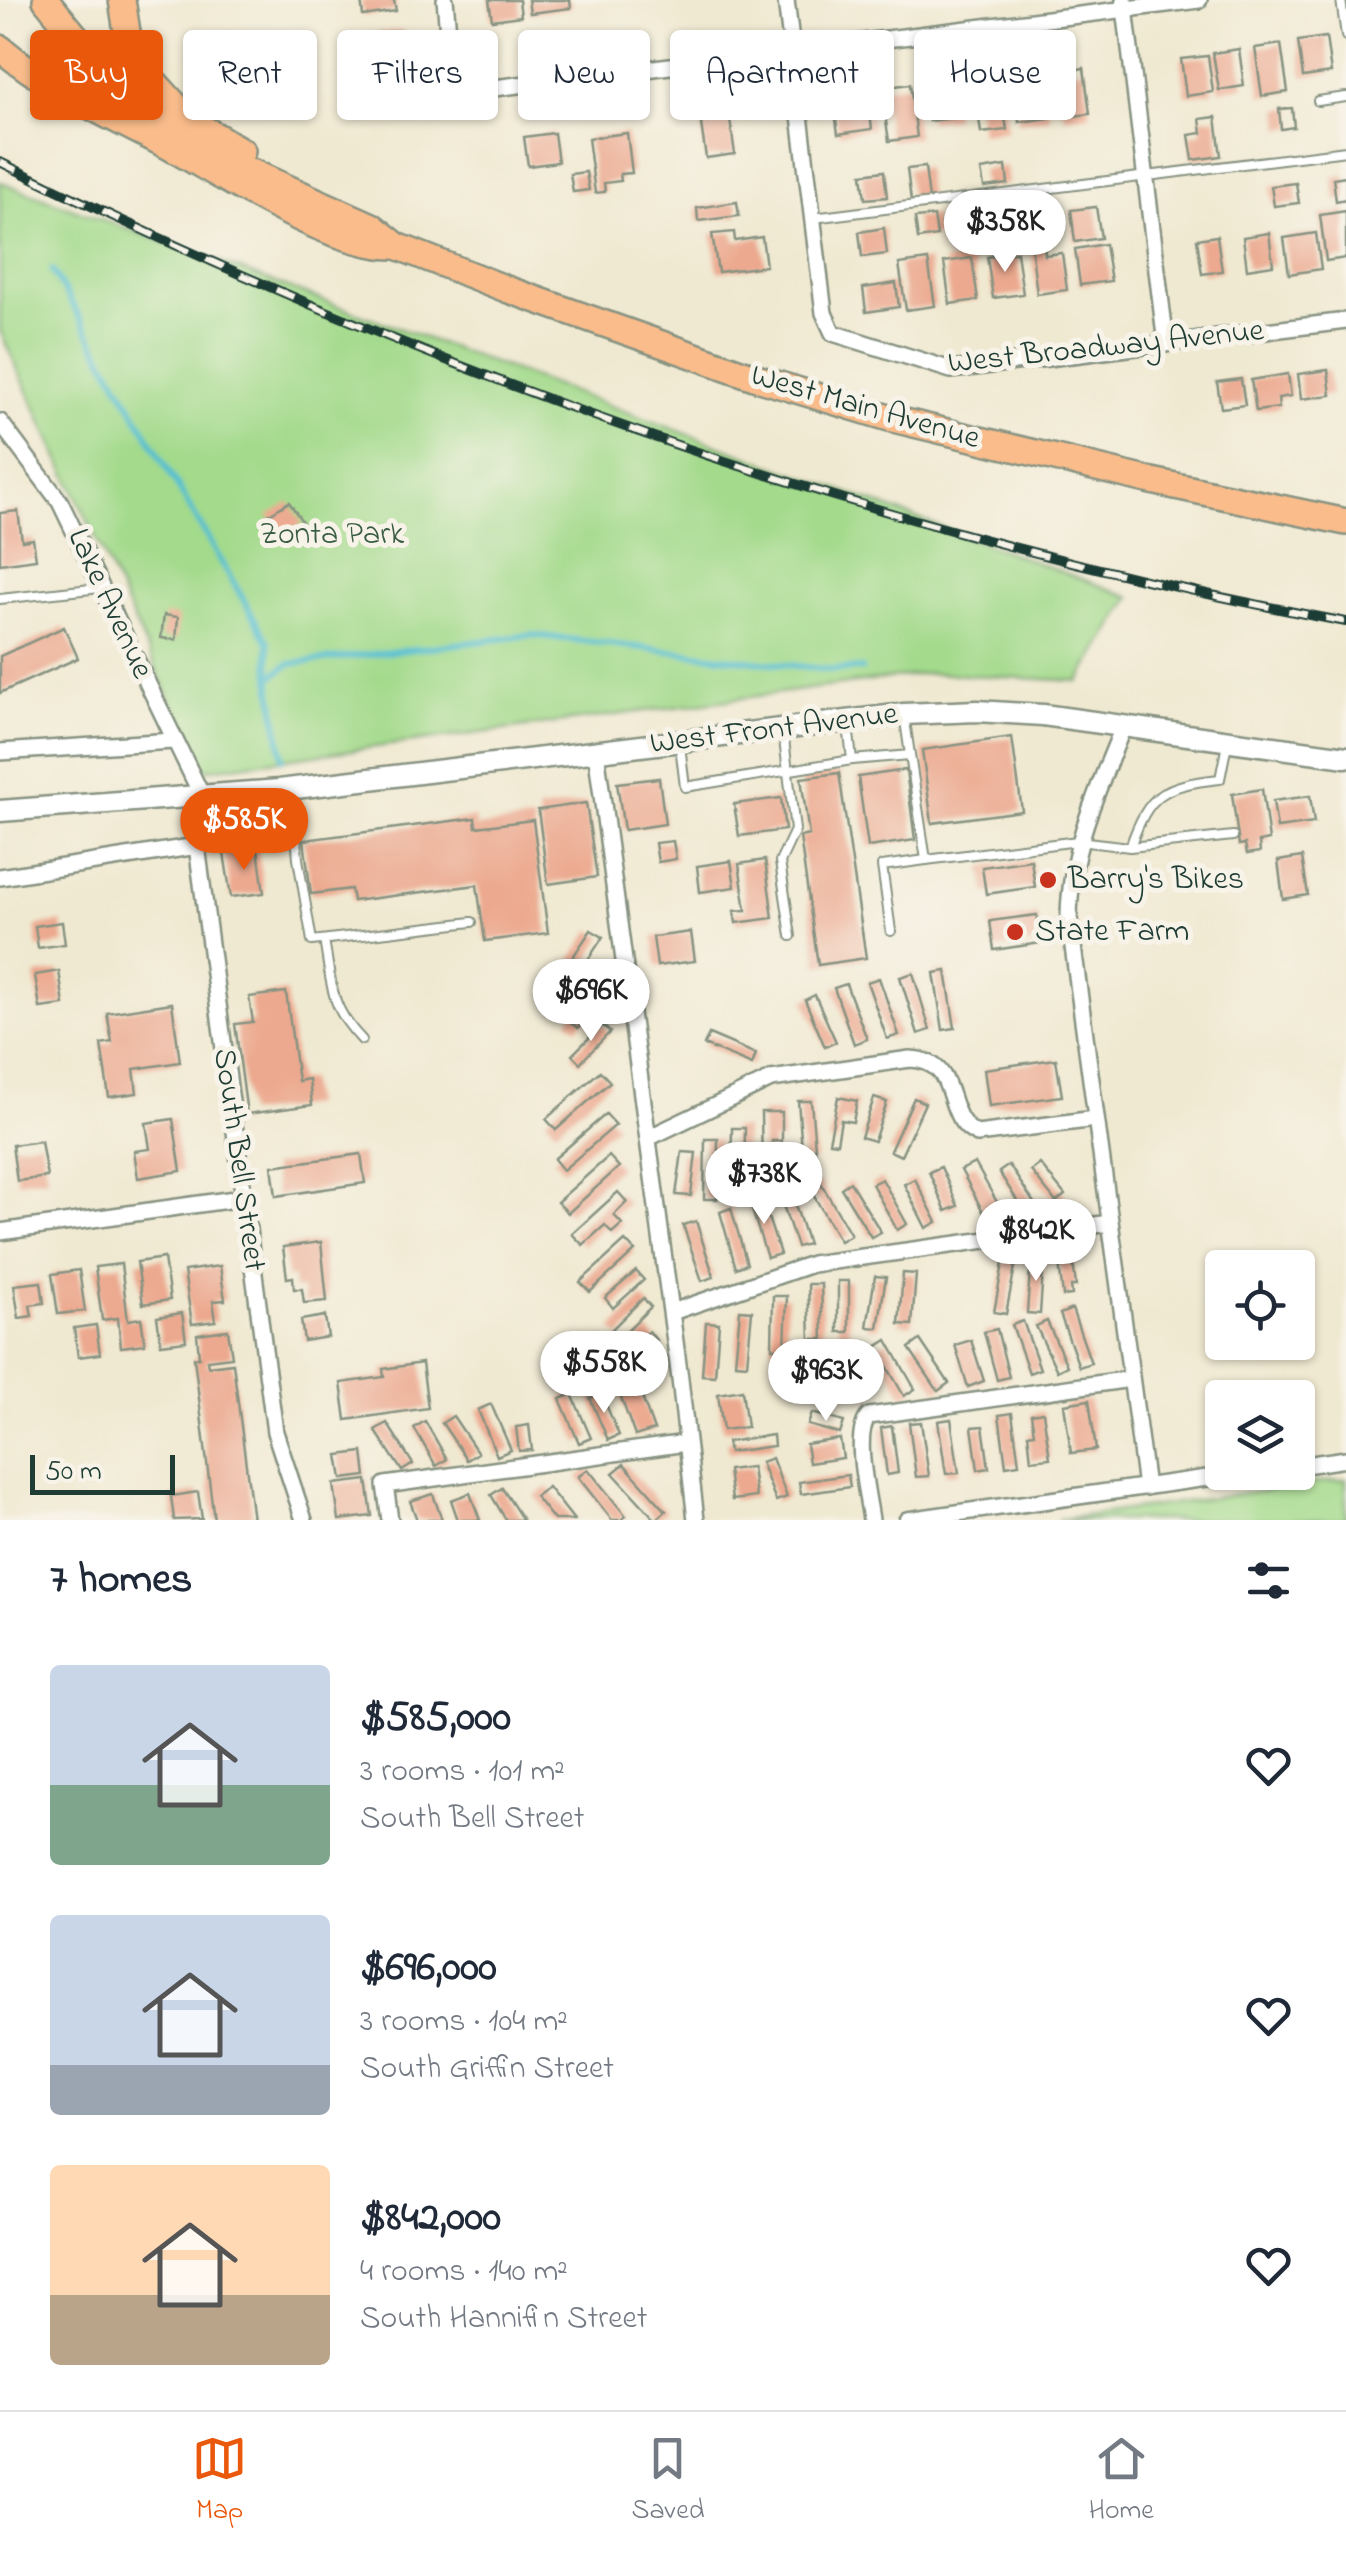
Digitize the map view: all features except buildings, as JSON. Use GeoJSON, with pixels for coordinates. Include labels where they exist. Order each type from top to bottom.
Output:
{"type":"FeatureCollection","features":[{"type":"Feature","properties":{"kind":"main road","name":"West Main Avenue"},"geometry":{"type":"LineString","coordinates":[[46,0],[100,68],[143,109],[218,157],[372,226],[397,246]]}},
{"type":"Feature","properties":{"kind":"main road"},"geometry":{"type":"LineString","coordinates":[[122,0],[127,32],[138,63],[188,120],[326,204]]}},
{"type":"Feature","properties":{"kind":"main road","name":"West Main Avenue"},"geometry":{"type":"LineString","coordinates":[[0,48],[48,82],[307,220],[366,243],[397,246],[760,379],[889,418],[1147,480],[1346,522]]}},
{"type":"Feature","properties":{"kind":"street"},"geometry":{"type":"LineString","coordinates":[[445,0],[454,68],[463,88],[490,90],[670,67]]}},
{"type":"Feature","properties":{"kind":"street"},"geometry":{"type":"LineString","coordinates":[[786,0],[790,30]]}},
{"type":"Feature","properties":{"kind":"street"},"geometry":{"type":"LineString","coordinates":[[894,38],[1124,5],[1198,0]]}},
{"type":"Feature","properties":{"kind":"street"},"geometry":{"type":"LineString","coordinates":[[1124,5],[1166,344]]}},
{"type":"Feature","properties":{"kind":"street"},"geometry":{"type":"LineString","coordinates":[[801,120],[813,218]]}},
{"type":"Feature","properties":{"kind":"street","name":"West Broadway Avenue"},"geometry":{"type":"LineString","coordinates":[[813,218],[824,313],[833,333],[951,370],[1346,320]]}},
{"type":"Feature","properties":{"kind":"street","name":"Lake Avenue"},"geometry":{"type":"LineString","coordinates":[[0,422],[60,502],[202,796]]}},
{"type":"Feature","properties":{"kind":"street","name":"West Front Avenue"},"geometry":{"type":"LineString","coordinates":[[0,811],[292,788],[904,714],[1017,712],[1346,757]]}},
{"type":"Feature","properties":{"kind":"street"},"geometry":{"type":"LineString","coordinates":[[1124,725],[1078,841],[1070,877],[1068,917],[1146,1487]]}},
{"type":"Feature","properties":{"kind":"street"},"geometry":{"type":"LineString","coordinates":[[0,752],[173,740]]}},
{"type":"Feature","properties":{"kind":"street"},"geometry":{"type":"LineString","coordinates":[[596,751],[672,1312],[696,1520]]}},
{"type":"Feature","properties":{"kind":"street","name":"South Bell Street"},"geometry":{"type":"LineString","coordinates":[[202,796],[197,846],[242,1198],[275,1432],[304,1520]]}},
{"type":"Feature","properties":{"kind":"street"},"geometry":{"type":"LineString","coordinates":[[0,877],[197,846]]}},
{"type":"Feature","properties":{"kind":"street"},"geometry":{"type":"LineString","coordinates":[[648,1138],[771,1079],[910,1060],[931,1063],[940,1071],[960,1121],[977,1134],[1096,1119]]}},
{"type":"Feature","properties":{"kind":"street"},"geometry":{"type":"LineString","coordinates":[[0,1232],[242,1198]]}},
{"type":"Feature","properties":{"kind":"street"},"geometry":{"type":"LineString","coordinates":[[672,1312],[812,1264],[1110,1223]]}},
{"type":"Feature","properties":{"kind":"street"},"geometry":{"type":"LineString","coordinates":[[871,1520],[860,1438],[863,1422],[870,1416],[1132,1379]]}},
{"type":"Feature","properties":{"kind":"street"},"geometry":{"type":"LineString","coordinates":[[390,1520],[386,1484],[686,1444]]}},
{"type":"Feature","properties":{"kind":"street"},"geometry":{"type":"LineString","coordinates":[[1315,1464],[1346,1459]]}},
{"type":"Feature","properties":{"kind":"street"},"geometry":{"type":"LineString","coordinates":[[907,1520],[1205,1478]]}},
{"type":"Feature","properties":{"kind":"lane"},"geometry":{"type":"LineString","coordinates":[[1341,0],[1346,36]]}},
{"type":"Feature","properties":{"kind":"lane"},"geometry":{"type":"LineString","coordinates":[[1318,101],[1346,97]]}},
{"type":"Feature","properties":{"kind":"lane"},"geometry":{"type":"LineString","coordinates":[[813,218],[1346,152]]}},
{"type":"Feature","properties":{"kind":"lane"},"geometry":{"type":"LineString","coordinates":[[0,599],[102,588]]}},
{"type":"Feature","properties":{"kind":"lane"},"geometry":{"type":"LineString","coordinates":[[904,714],[926,860]]}},
{"type":"Feature","properties":{"kind":"lane"},"geometry":{"type":"LineString","coordinates":[[848,720],[852,760]]}},
{"type":"Feature","properties":{"kind":"lane"},"geometry":{"type":"LineString","coordinates":[[782,728],[796,830],[780,862],[791,936]]}},
{"type":"Feature","properties":{"kind":"lane"},"geometry":{"type":"LineString","coordinates":[[679,740],[685,787],[910,754]]}},
{"type":"Feature","properties":{"kind":"lane"},"geometry":{"type":"LineString","coordinates":[[1130,847],[1141,816],[1163,791],[1220,779],[1228,740]]}},
{"type":"Feature","properties":{"kind":"lane"},"geometry":{"type":"LineString","coordinates":[[292,788],[298,858],[312,941],[472,922]]}},
{"type":"Feature","properties":{"kind":"lane"},"geometry":{"type":"LineString","coordinates":[[891,931],[882,866],[1078,841],[1130,847],[1233,836]]}},
{"type":"Feature","properties":{"kind":"lane"},"geometry":{"type":"LineString","coordinates":[[324,940],[335,1006],[362,1040]]}},
{"type":"Feature","properties":{"kind":"green space","name":"Zonta Park"},"geometry":{"type":"Polygon","coordinates":[[[0,182],[1131,597],[1079,681],[930,673],[203,770],[0,331],[0,182]]]}},
{"type":"Feature","properties":{"kind":"green space"},"geometry":{"type":"Polygon","coordinates":[[[1346,1479],[1346,1520],[1057,1520],[1268,1490],[1315,1490],[1315,1483],[1346,1479]]]}},
{"type":"Feature","properties":{"kind":"waterway"},"geometry":{"type":"LineString","coordinates":[[52,270],[268,642],[270,678]]}},
{"type":"Feature","properties":{"kind":"waterway"},"geometry":{"type":"LineString","coordinates":[[283,759],[270,678],[289,664],[532,635],[831,670],[862,669]]}},
{"type":"Feature","properties":{"kind":"railway"},"geometry":{"type":"LineString","coordinates":[[0,162],[324,310],[657,438],[827,494],[998,543],[1171,586],[1346,622]]}},
{"type":"Feature","properties":{"kind":"place","name":"Barry's Bikes"},"geometry":{"type":"Point","coordinates":[1048,880]}},
{"type":"Feature","properties":{"kind":"place","name":"State Farm"},"geometry":{"type":"Point","coordinates":[1015,932]}}]}
